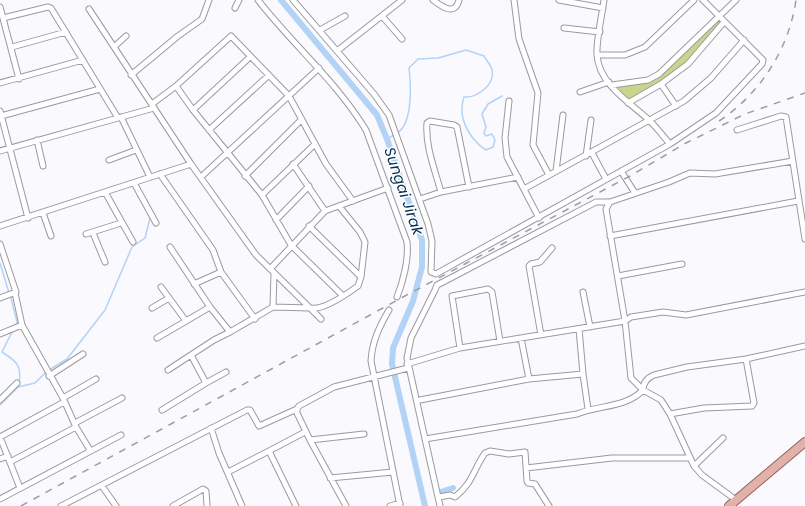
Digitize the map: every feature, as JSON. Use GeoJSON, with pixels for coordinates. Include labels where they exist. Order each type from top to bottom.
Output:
{"type":"FeatureCollection","features":[{"type":"Feature","properties":{"kind":"main road"},"geometry":{"type":"LineString","coordinates":[[730,506],[805,442]]}},
{"type":"Feature","properties":{"kind":"street"},"geometry":{"type":"LineString","coordinates":[[131,75],[178,36],[202,19],[209,0]]}},
{"type":"Feature","properties":{"kind":"street"},"geometry":{"type":"LineString","coordinates":[[235,8],[239,0]]}},
{"type":"Feature","properties":{"kind":"street"},"geometry":{"type":"LineString","coordinates":[[258,0],[320,68],[356,113],[366,130],[403,230],[408,248],[397,298]]}},
{"type":"Feature","properties":{"kind":"street"},"geometry":{"type":"LineString","coordinates":[[293,0],[374,94],[394,126],[431,234],[431,272],[436,274],[670,144],[716,113],[762,64],[762,58],[703,0]]}},
{"type":"Feature","properties":{"kind":"street"},"geometry":{"type":"LineString","coordinates":[[337,51],[402,0]]}},
{"type":"Feature","properties":{"kind":"street"},"geometry":{"type":"LineString","coordinates":[[433,0],[446,9],[451,10],[455,7],[459,0]]}},
{"type":"Feature","properties":{"kind":"street"},"geometry":{"type":"LineString","coordinates":[[514,0],[519,39],[538,93],[533,145],[549,175]]}},
{"type":"Feature","properties":{"kind":"street"},"geometry":{"type":"LineString","coordinates":[[559,0],[603,8]]}},
{"type":"Feature","properties":{"kind":"street"},"geometry":{"type":"LineString","coordinates":[[604,0],[597,55],[602,70],[610,83],[628,103],[650,121],[670,144]]}},
{"type":"Feature","properties":{"kind":"street"},"geometry":{"type":"LineString","coordinates":[[597,55],[625,55],[645,47],[694,0]]}},
{"type":"Feature","properties":{"kind":"street"},"geometry":{"type":"LineString","coordinates":[[580,92],[610,83],[648,80],[659,74],[736,0]]}},
{"type":"Feature","properties":{"kind":"street"},"geometry":{"type":"LineString","coordinates":[[0,7],[12,47],[19,79]]}},
{"type":"Feature","properties":{"kind":"street"},"geometry":{"type":"LineString","coordinates":[[3,18],[48,7],[51,8],[100,89],[120,118],[150,178]]}},
{"type":"Feature","properties":{"kind":"street"},"geometry":{"type":"LineString","coordinates":[[89,9],[191,164],[256,255],[321,319]]}},
{"type":"Feature","properties":{"kind":"street"},"geometry":{"type":"LineString","coordinates":[[320,30],[345,16]]}},
{"type":"Feature","properties":{"kind":"street"},"geometry":{"type":"LineString","coordinates":[[382,16],[402,39]]}},
{"type":"Feature","properties":{"kind":"street"},"geometry":{"type":"LineString","coordinates":[[628,103],[661,84],[688,64],[724,22]]}},
{"type":"Feature","properties":{"kind":"street"},"geometry":{"type":"LineString","coordinates":[[564,28],[600,32]]}},
{"type":"Feature","properties":{"kind":"street"},"geometry":{"type":"LineString","coordinates":[[12,47],[66,32]]}},
{"type":"Feature","properties":{"kind":"street"},"geometry":{"type":"LineString","coordinates":[[114,47],[126,36]]}},
{"type":"Feature","properties":{"kind":"street"},"geometry":{"type":"LineString","coordinates":[[0,151],[120,118],[153,106],[231,36],[289,96],[315,144],[353,201]]}},
{"type":"Feature","properties":{"kind":"street"},"geometry":{"type":"LineString","coordinates":[[524,189],[650,121],[690,97],[711,78],[744,40]]}},
{"type":"Feature","properties":{"kind":"street"},"geometry":{"type":"LineString","coordinates":[[193,110],[250,57]]}},
{"type":"Feature","properties":{"kind":"street"},"geometry":{"type":"LineString","coordinates":[[0,83],[19,79],[83,60]]}},
{"type":"Feature","properties":{"kind":"street"},"geometry":{"type":"LineString","coordinates":[[201,177],[320,68]]}},
{"type":"Feature","properties":{"kind":"street"},"geometry":{"type":"LineString","coordinates":[[209,130],[270,75]]}},
{"type":"Feature","properties":{"kind":"street"},"geometry":{"type":"LineString","coordinates":[[661,84],[676,106]]}},
{"type":"Feature","properties":{"kind":"street"},"geometry":{"type":"LineString","coordinates":[[176,86],[193,110],[228,151],[245,176],[262,195],[290,245],[343,296]]}},
{"type":"Feature","properties":{"kind":"street"},"geometry":{"type":"LineString","coordinates":[[28,218],[1,113],[100,89]]}},
{"type":"Feature","properties":{"kind":"street"},"geometry":{"type":"LineString","coordinates":[[509,101],[506,147],[508,157],[539,218]]}},
{"type":"Feature","properties":{"kind":"street"},"geometry":{"type":"LineString","coordinates":[[556,171],[563,115]]}},
{"type":"Feature","properties":{"kind":"street"},"geometry":{"type":"LineString","coordinates":[[736,130],[785,116],[805,239]]}},
{"type":"Feature","properties":{"kind":"street"},"geometry":{"type":"LineString","coordinates":[[245,176],[301,120]]}},
{"type":"Feature","properties":{"kind":"street"},"geometry":{"type":"LineString","coordinates":[[586,156],[591,120]]}},
{"type":"Feature","properties":{"kind":"street"},"geometry":{"type":"LineString","coordinates":[[441,192],[429,146],[427,129],[430,121],[454,125],[457,127],[469,187]]}},
{"type":"Feature","properties":{"kind":"street"},"geometry":{"type":"LineString","coordinates":[[37,140],[43,166]]}},
{"type":"Feature","properties":{"kind":"street"},"geometry":{"type":"LineString","coordinates":[[262,195],[315,144]]}},
{"type":"Feature","properties":{"kind":"street"},"geometry":{"type":"LineString","coordinates":[[108,160],[136,150]]}},
{"type":"Feature","properties":{"kind":"street"},"geometry":{"type":"LineString","coordinates":[[592,153],[606,180]]}},
{"type":"Feature","properties":{"kind":"street"},"geometry":{"type":"LineString","coordinates":[[440,506],[425,438],[406,367],[407,353],[411,338],[437,285],[596,202],[610,202],[666,183],[690,173],[715,174],[793,161]]}},
{"type":"Feature","properties":{"kind":"street"},"geometry":{"type":"LineString","coordinates":[[0,226],[191,164]]}},
{"type":"Feature","properties":{"kind":"street"},"geometry":{"type":"LineString","coordinates":[[293,164],[325,211]]}},
{"type":"Feature","properties":{"kind":"street"},"geometry":{"type":"LineString","coordinates":[[621,171],[635,193]]}},
{"type":"Feature","properties":{"kind":"street"},"geometry":{"type":"LineString","coordinates":[[160,174],[212,250],[221,272],[255,319]]}},
{"type":"Feature","properties":{"kind":"street"},"geometry":{"type":"LineString","coordinates":[[420,199],[441,192],[518,178]]}},
{"type":"Feature","properties":{"kind":"street"},"geometry":{"type":"LineString","coordinates":[[134,183],[154,219]]}},
{"type":"Feature","properties":{"kind":"street"},"geometry":{"type":"LineString","coordinates":[[276,220],[309,186]]}},
{"type":"Feature","properties":{"kind":"street"},"geometry":{"type":"LineString","coordinates":[[270,269],[290,245],[325,211],[388,188]]}},
{"type":"Feature","properties":{"kind":"street"},"geometry":{"type":"LineString","coordinates":[[105,192],[133,242]]}},
{"type":"Feature","properties":{"kind":"street"},"geometry":{"type":"LineString","coordinates":[[610,236],[798,200]]}},
{"type":"Feature","properties":{"kind":"street"},"geometry":{"type":"LineString","coordinates":[[610,202],[606,209],[626,321],[631,378],[643,390],[661,400],[670,414],[694,466],[702,475],[736,500]]}},
{"type":"Feature","properties":{"kind":"street"},"geometry":{"type":"LineString","coordinates":[[168,370],[224,334],[255,319],[272,307],[321,308],[358,286],[361,277],[365,242],[360,232],[339,206]]}},
{"type":"Feature","properties":{"kind":"street"},"geometry":{"type":"LineString","coordinates":[[43,213],[50,236]]}},
{"type":"Feature","properties":{"kind":"street"},"geometry":{"type":"LineString","coordinates":[[86,234],[121,223]]}},
{"type":"Feature","properties":{"kind":"street"},"geometry":{"type":"LineString","coordinates":[[309,226],[361,277]]}},
{"type":"Feature","properties":{"kind":"street"},"geometry":{"type":"LineString","coordinates":[[93,233],[106,262]]}},
{"type":"Feature","properties":{"kind":"street"},"geometry":{"type":"LineString","coordinates":[[0,244],[15,294],[17,327],[48,373],[90,450]]}},
{"type":"Feature","properties":{"kind":"street"},"geometry":{"type":"LineString","coordinates":[[170,247],[194,284],[230,332]]}},
{"type":"Feature","properties":{"kind":"street"},"geometry":{"type":"LineString","coordinates":[[541,335],[529,266],[540,262],[552,248]]}},
{"type":"Feature","properties":{"kind":"street"},"geometry":{"type":"LineString","coordinates":[[618,276],[682,264]]}},
{"type":"Feature","properties":{"kind":"street"},"geometry":{"type":"LineString","coordinates":[[194,284],[221,272]]}},
{"type":"Feature","properties":{"kind":"street"},"geometry":{"type":"LineString","coordinates":[[272,307],[274,273]]}},
{"type":"Feature","properties":{"kind":"street"},"geometry":{"type":"LineString","coordinates":[[161,287],[186,321]]}},
{"type":"Feature","properties":{"kind":"street"},"geometry":{"type":"LineString","coordinates":[[460,348],[452,296],[488,289],[492,292],[500,341]]}},
{"type":"Feature","properties":{"kind":"street"},"geometry":{"type":"LineString","coordinates":[[583,292],[590,327]]}},
{"type":"Feature","properties":{"kind":"street"},"geometry":{"type":"LineString","coordinates":[[61,506],[211,428],[249,410],[259,426],[297,409],[308,401],[331,389],[376,377],[460,348],[626,321],[631,317],[663,312],[686,315],[805,292]]}},
{"type":"Feature","properties":{"kind":"street"},"geometry":{"type":"LineString","coordinates":[[0,298],[15,294]]}},
{"type":"Feature","properties":{"kind":"street"},"geometry":{"type":"LineString","coordinates":[[152,308],[169,298]]}},
{"type":"Feature","properties":{"kind":"street"},"geometry":{"type":"LineString","coordinates":[[157,338],[210,306]]}},
{"type":"Feature","properties":{"kind":"street"},"geometry":{"type":"LineString","coordinates":[[389,310],[376,333],[371,350],[371,361],[376,377],[392,472],[400,505],[390,506]]}},
{"type":"Feature","properties":{"kind":"street"},"geometry":{"type":"LineString","coordinates":[[0,334],[17,327]]}},
{"type":"Feature","properties":{"kind":"street"},"geometry":{"type":"LineString","coordinates":[[579,329],[588,409]]}},
{"type":"Feature","properties":{"kind":"street"},"geometry":{"type":"LineString","coordinates":[[521,338],[529,379]]}},
{"type":"Feature","properties":{"kind":"street"},"geometry":{"type":"LineString","coordinates":[[425,438],[577,414],[588,409],[621,403],[637,396],[643,390],[643,385],[649,377],[654,375],[687,367],[746,359],[805,346]]}},
{"type":"Feature","properties":{"kind":"street"},"geometry":{"type":"LineString","coordinates":[[48,373],[82,354]]}},
{"type":"Feature","properties":{"kind":"street"},"geometry":{"type":"LineString","coordinates":[[191,355],[206,383]]}},
{"type":"Feature","properties":{"kind":"street"},"geometry":{"type":"LineString","coordinates":[[670,414],[704,408],[752,406],[754,403],[746,359]]}},
{"type":"Feature","properties":{"kind":"street"},"geometry":{"type":"LineString","coordinates":[[162,410],[226,372]]}},
{"type":"Feature","properties":{"kind":"street"},"geometry":{"type":"LineString","coordinates":[[420,400],[529,379],[583,374]]}},
{"type":"Feature","properties":{"kind":"street"},"geometry":{"type":"LineString","coordinates":[[20,488],[0,437],[96,380]]}},
{"type":"Feature","properties":{"kind":"street"},"geometry":{"type":"LineString","coordinates":[[0,400],[17,383]]}},
{"type":"Feature","properties":{"kind":"street"},"geometry":{"type":"LineString","coordinates":[[10,462],[122,398]]}},
{"type":"Feature","properties":{"kind":"street"},"geometry":{"type":"LineString","coordinates":[[297,409],[305,432],[346,506]]}},
{"type":"Feature","properties":{"kind":"street"},"geometry":{"type":"LineString","coordinates":[[211,428],[242,506]]}},
{"type":"Feature","properties":{"kind":"street"},"geometry":{"type":"LineString","coordinates":[[228,472],[305,432]]}},
{"type":"Feature","properties":{"kind":"street"},"geometry":{"type":"LineString","coordinates":[[0,499],[121,434]]}},
{"type":"Feature","properties":{"kind":"street"},"geometry":{"type":"LineString","coordinates":[[310,440],[364,434]]}},
{"type":"Feature","properties":{"kind":"street"},"geometry":{"type":"LineString","coordinates":[[694,466],[723,438]]}},
{"type":"Feature","properties":{"kind":"street"},"geometry":{"type":"LineString","coordinates":[[269,451],[296,506]]}},
{"type":"Feature","properties":{"kind":"street"},"geometry":{"type":"LineString","coordinates":[[438,496],[450,495],[455,497],[463,491],[472,480],[485,453],[490,452],[509,454],[525,452],[527,481],[528,483],[535,484],[548,506]]}},
{"type":"Feature","properties":{"kind":"street"},"geometry":{"type":"LineString","coordinates":[[0,459],[8,456]]}},
{"type":"Feature","properties":{"kind":"street"},"geometry":{"type":"LineString","coordinates":[[526,468],[612,458],[690,458]]}},
{"type":"Feature","properties":{"kind":"street"},"geometry":{"type":"LineString","coordinates":[[330,478],[392,472]]}},
{"type":"Feature","properties":{"kind":"street"},"geometry":{"type":"LineString","coordinates":[[102,486],[116,506]]}},
{"type":"Feature","properties":{"kind":"street"},"geometry":{"type":"LineString","coordinates":[[173,506],[203,489],[206,491],[207,506]]}},
{"type":"Feature","properties":{"kind":"green space"},"geometry":{"type":"Polygon","coordinates":[[[719,19],[721,23],[685,65],[665,81],[629,101],[616,86],[633,85],[653,79],[719,19]]]}},
{"type":"Feature","properties":{"kind":"waterway","name":"Sungai Jirak"},"geometry":{"type":"LineString","coordinates":[[281,0],[377,115],[387,139],[422,240],[422,267],[413,301],[393,348],[392,364],[425,506]]}},
{"type":"Feature","properties":{"kind":"waterway"},"geometry":{"type":"LineString","coordinates":[[397,133],[406,121],[410,103],[409,68],[418,59],[438,58],[466,50],[484,56],[491,66],[491,81],[484,90],[479,93],[469,97],[464,97],[462,112],[463,120],[470,134],[474,140],[486,150],[493,147],[495,140],[492,134],[486,136],[484,133],[486,127],[482,114],[488,104],[502,96]]}},
{"type":"Feature","properties":{"kind":"waterway"},"geometry":{"type":"LineString","coordinates":[[387,139],[394,135]]}},
{"type":"Feature","properties":{"kind":"waterway"},"geometry":{"type":"LineString","coordinates":[[49,370],[67,359],[105,310],[132,247],[145,238],[150,218]]}},
{"type":"Feature","properties":{"kind":"waterway"},"geometry":{"type":"LineString","coordinates":[[0,263],[9,293]]}},
{"type":"Feature","properties":{"kind":"waterway"},"geometry":{"type":"LineString","coordinates":[[11,298],[17,322],[16,325]]}},
{"type":"Feature","properties":{"kind":"waterway"},"geometry":{"type":"LineString","coordinates":[[13,330],[2,352],[17,364],[20,372],[19,383]]}},
{"type":"Feature","properties":{"kind":"waterway"},"geometry":{"type":"LineString","coordinates":[[0,405],[18,387],[35,383],[46,372]]}},
{"type":"Feature","properties":{"kind":"waterway"},"geometry":{"type":"LineString","coordinates":[[441,492],[453,488]]}},
{"type":"Feature","properties":{"kind":"railway"},"geometry":{"type":"LineString","coordinates":[[719,121],[747,98],[760,84],[770,69],[787,36],[796,0]]}},
{"type":"Feature","properties":{"kind":"railway"},"geometry":{"type":"LineString","coordinates":[[21,506],[403,297],[630,176],[686,143],[745,114],[805,93]]}}]}
